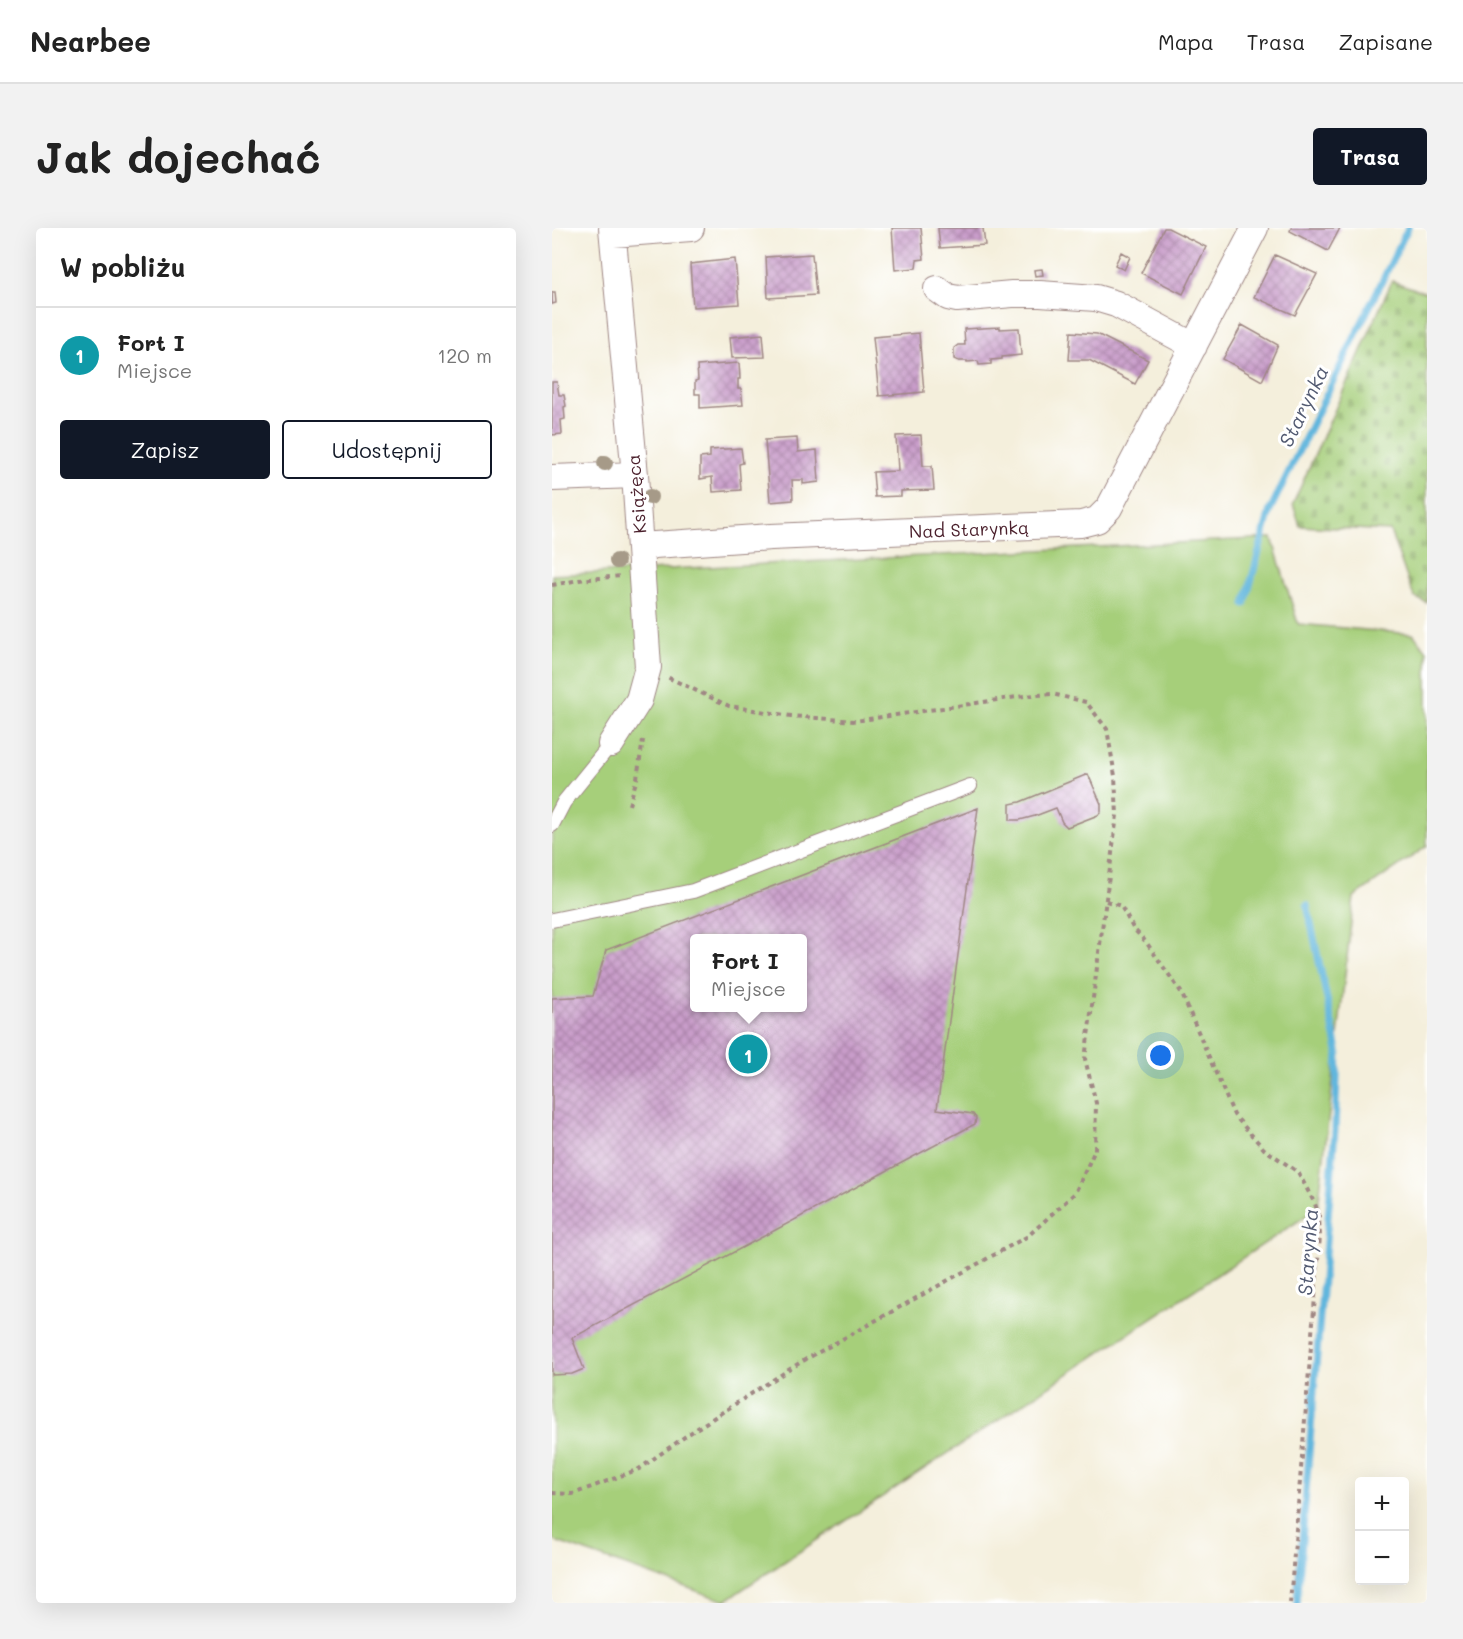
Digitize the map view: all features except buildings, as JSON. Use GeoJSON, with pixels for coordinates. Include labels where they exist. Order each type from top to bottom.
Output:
{"type":"FeatureCollection","features":[{"type":"Feature","properties":{"kind":"street","name":"Książęca"},"geometry":{"type":"LineString","coordinates":[[611,744],[639,700],[648,667],[635,475],[613,231],[691,228]]}},
{"type":"Feature","properties":{"kind":"street","name":"Nad Starynką"},"geometry":{"type":"LineString","coordinates":[[640,546],[771,537],[1081,524],[1096,520],[1109,508],[1254,228]]}},
{"type":"Feature","properties":{"kind":"street"},"geometry":{"type":"LineString","coordinates":[[937,289],[948,297],[957,299],[1012,294],[1096,298],[1116,304],[1194,346]]}},
{"type":"Feature","properties":{"kind":"street"},"geometry":{"type":"LineString","coordinates":[[552,478],[635,475]]}},
{"type":"Feature","properties":{"kind":"lane"},"geometry":{"type":"LineString","coordinates":[[552,825],[564,802],[611,744]]}},
{"type":"Feature","properties":{"kind":"lane"},"geometry":{"type":"LineString","coordinates":[[552,920],[693,891],[970,786]]}},
{"type":"Feature","properties":{"kind":"path"},"geometry":{"type":"LineString","coordinates":[[552,585],[642,573]]}},
{"type":"Feature","properties":{"kind":"path"},"geometry":{"type":"LineString","coordinates":[[552,1492],[573,1494],[639,1469],[693,1431],[801,1362],[1028,1236],[1076,1192],[1095,1150],[1096,1103],[1085,1059],[1117,815],[1115,776],[1107,729],[1086,702],[1052,694],[1024,696],[855,721],[791,716],[729,706],[648,667]]}},
{"type":"Feature","properties":{"kind":"path"},"geometry":{"type":"LineString","coordinates":[[629,806],[643,745],[639,700]]}},
{"type":"Feature","properties":{"kind":"path"},"geometry":{"type":"LineString","coordinates":[[1106,901],[1121,906],[1133,928],[1146,942],[1181,992],[1234,1115],[1264,1149],[1298,1172],[1319,1215],[1320,1236],[1290,1603]]}},
{"type":"Feature","properties":{"kind":"green space"},"geometry":{"type":"Polygon","coordinates":[[[1392,281],[1427,293],[1427,603],[1414,597],[1390,531],[1300,526],[1293,504],[1392,281]]]}},
{"type":"Feature","properties":{"kind":"green space"},"geometry":{"type":"Polygon","coordinates":[[[1272,538],[1298,624],[1413,634],[1427,651],[1427,846],[1354,897],[1318,1208],[725,1601],[552,1540],[552,575],[1272,538]]]}},
{"type":"Feature","properties":{"kind":"waterway","name":"Starynka"},"geometry":{"type":"LineString","coordinates":[[1245,604],[1270,510],[1408,228]]}},
{"type":"Feature","properties":{"kind":"waterway","name":"Starynka"},"geometry":{"type":"LineString","coordinates":[[1297,1603],[1335,1130],[1338,1051],[1307,905]]}},
{"type":"Feature","properties":{"kind":"place","name":"Fort I"},"geometry":{"type":"Point","coordinates":[748,1054]}}]}
